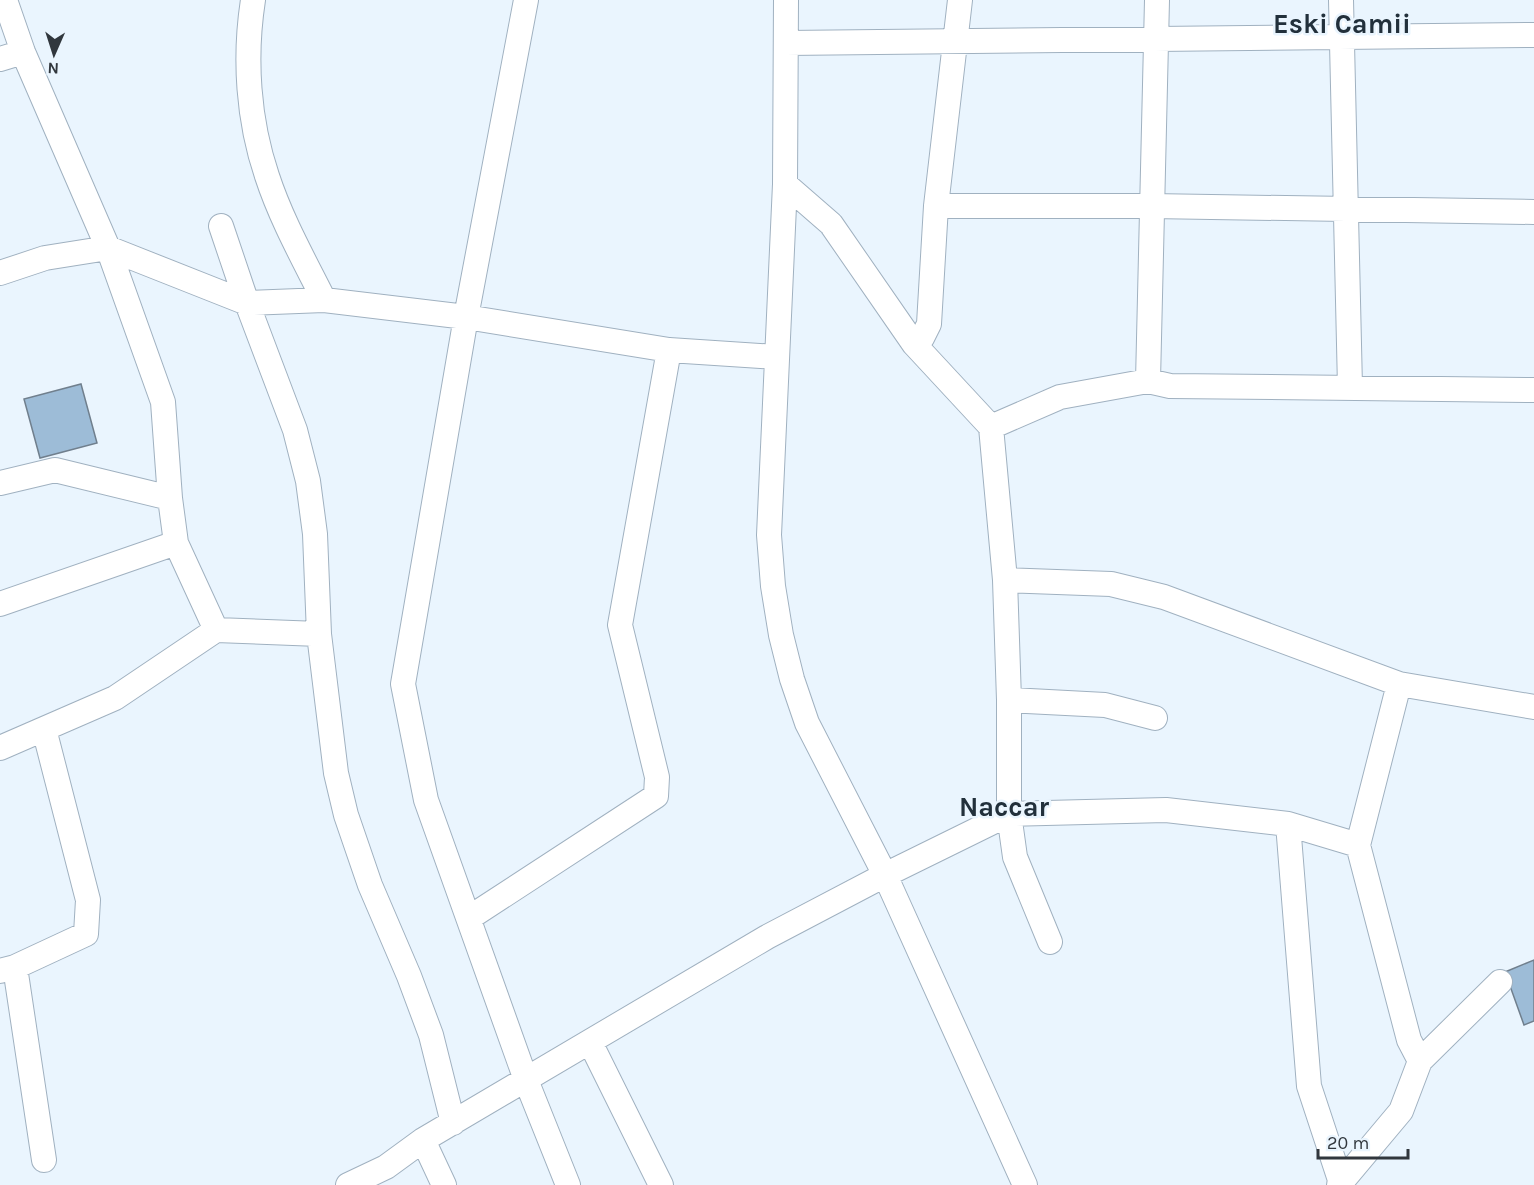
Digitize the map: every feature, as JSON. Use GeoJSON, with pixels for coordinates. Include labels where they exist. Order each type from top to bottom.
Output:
{"type":"FeatureCollection","features":[{"type":"Feature","properties":{"kind":"street"},"geometry":{"type":"LineString","coordinates":[[5,0],[23,52],[108,248],[163,402],[170,498],[176,543],[216,630]]}},
{"type":"Feature","properties":{"kind":"street"},"geometry":{"type":"LineString","coordinates":[[253,0],[249,71],[256,136],[267,176],[282,215],[324,300]]}},
{"type":"Feature","properties":{"kind":"street"},"geometry":{"type":"LineString","coordinates":[[526,0],[466,317],[403,684],[426,800],[526,1080],[568,1185]]}},
{"type":"Feature","properties":{"kind":"street"},"geometry":{"type":"LineString","coordinates":[[786,0],[785,184],[769,536],[773,586],[781,635],[792,679],[807,723],[885,875],[1025,1185]]}},
{"type":"Feature","properties":{"kind":"street"},"geometry":{"type":"LineString","coordinates":[[914,344],[926,333],[929,324],[936,206],[960,0]]}},
{"type":"Feature","properties":{"kind":"street"},"geometry":{"type":"LineString","coordinates":[[1148,381],[1157,0]]}},
{"type":"Feature","properties":{"kind":"street"},"geometry":{"type":"LineString","coordinates":[[1341,0],[1350,387]]}},
{"type":"Feature","properties":{"kind":"street"},"geometry":{"type":"LineString","coordinates":[[786,43],[1534,35]]}},
{"type":"Feature","properties":{"kind":"street"},"geometry":{"type":"LineString","coordinates":[[0,59],[23,52]]}},
{"type":"Feature","properties":{"kind":"street"},"geometry":{"type":"LineString","coordinates":[[785,184],[831,224],[914,344],[991,428],[1005,580],[1009,700],[1009,814],[1015,857],[1050,942]]}},
{"type":"Feature","properties":{"kind":"street"},"geometry":{"type":"LineString","coordinates":[[936,206],[1151,206],[1534,212]]}},
{"type":"Feature","properties":{"kind":"street"},"geometry":{"type":"LineString","coordinates":[[221,226],[247,303],[295,430],[308,481],[315,534],[319,633],[336,773],[346,815],[370,885],[409,976],[431,1035],[453,1123]]}},
{"type":"Feature","properties":{"kind":"street"},"geometry":{"type":"LineString","coordinates":[[0,273],[45,258],[108,248],[247,303],[324,300],[466,317],[669,350],[777,357]]}},
{"type":"Feature","properties":{"kind":"street"},"geometry":{"type":"LineString","coordinates":[[469,918],[656,796],[657,777],[620,625],[669,350]]}},
{"type":"Feature","properties":{"kind":"street"},"geometry":{"type":"LineString","coordinates":[[991,428],[1060,397],[1148,381],[1170,386],[1534,390]]}},
{"type":"Feature","properties":{"kind":"street"},"geometry":{"type":"LineString","coordinates":[[0,483],[55,470],[170,498]]}},
{"type":"Feature","properties":{"kind":"street"},"geometry":{"type":"LineString","coordinates":[[0,604],[176,543]]}},
{"type":"Feature","properties":{"kind":"street"},"geometry":{"type":"LineString","coordinates":[[1005,580],[1111,584],[1164,597],[1400,684],[1534,707]]}},
{"type":"Feature","properties":{"kind":"street"},"geometry":{"type":"LineString","coordinates":[[0,748],[115,698],[216,630],[319,633]]}},
{"type":"Feature","properties":{"kind":"street"},"geometry":{"type":"LineString","coordinates":[[1400,684],[1358,845],[1409,1040],[1420,1061]]}},
{"type":"Feature","properties":{"kind":"street"},"geometry":{"type":"LineString","coordinates":[[1009,700],[1105,705],[1155,718]]}},
{"type":"Feature","properties":{"kind":"street"},"geometry":{"type":"LineString","coordinates":[[44,729],[88,900],[86,934],[8,969],[44,1160]]}},
{"type":"Feature","properties":{"kind":"street"},"geometry":{"type":"LineString","coordinates":[[348,1185],[386,1167],[423,1140],[766,937],[1009,814],[1166,810],[1288,824],[1358,845]]}},
{"type":"Feature","properties":{"kind":"street"},"geometry":{"type":"LineString","coordinates":[[1288,824],[1309,1086],[1340,1184]]}},
{"type":"Feature","properties":{"kind":"street"},"geometry":{"type":"LineString","coordinates":[[1340,1184],[1401,1111],[1420,1061],[1500,982]]}},
{"type":"Feature","properties":{"kind":"street"},"geometry":{"type":"LineString","coordinates":[[590,1042],[661,1185]]}},
{"type":"Feature","properties":{"kind":"street"},"geometry":{"type":"LineString","coordinates":[[423,1140],[444,1185]]}},
{"type":"Feature","properties":{"kind":"building"},"geometry":{"type":"Polygon","coordinates":[[[81,384],[97,443],[40,458],[24,399],[81,384]]]}},
{"type":"Feature","properties":{"kind":"building"},"geometry":{"type":"Polygon","coordinates":[[[1534,960],[1534,1021],[1524,1025],[1505,972],[1534,960]]]}},
{"type":"Feature","properties":{"kind":"district","name":"Eski Camii"},"geometry":{"type":"Point","coordinates":[1342,24]}},
{"type":"Feature","properties":{"kind":"district","name":"Naccar"},"geometry":{"type":"Point","coordinates":[1004,807]}}]}
